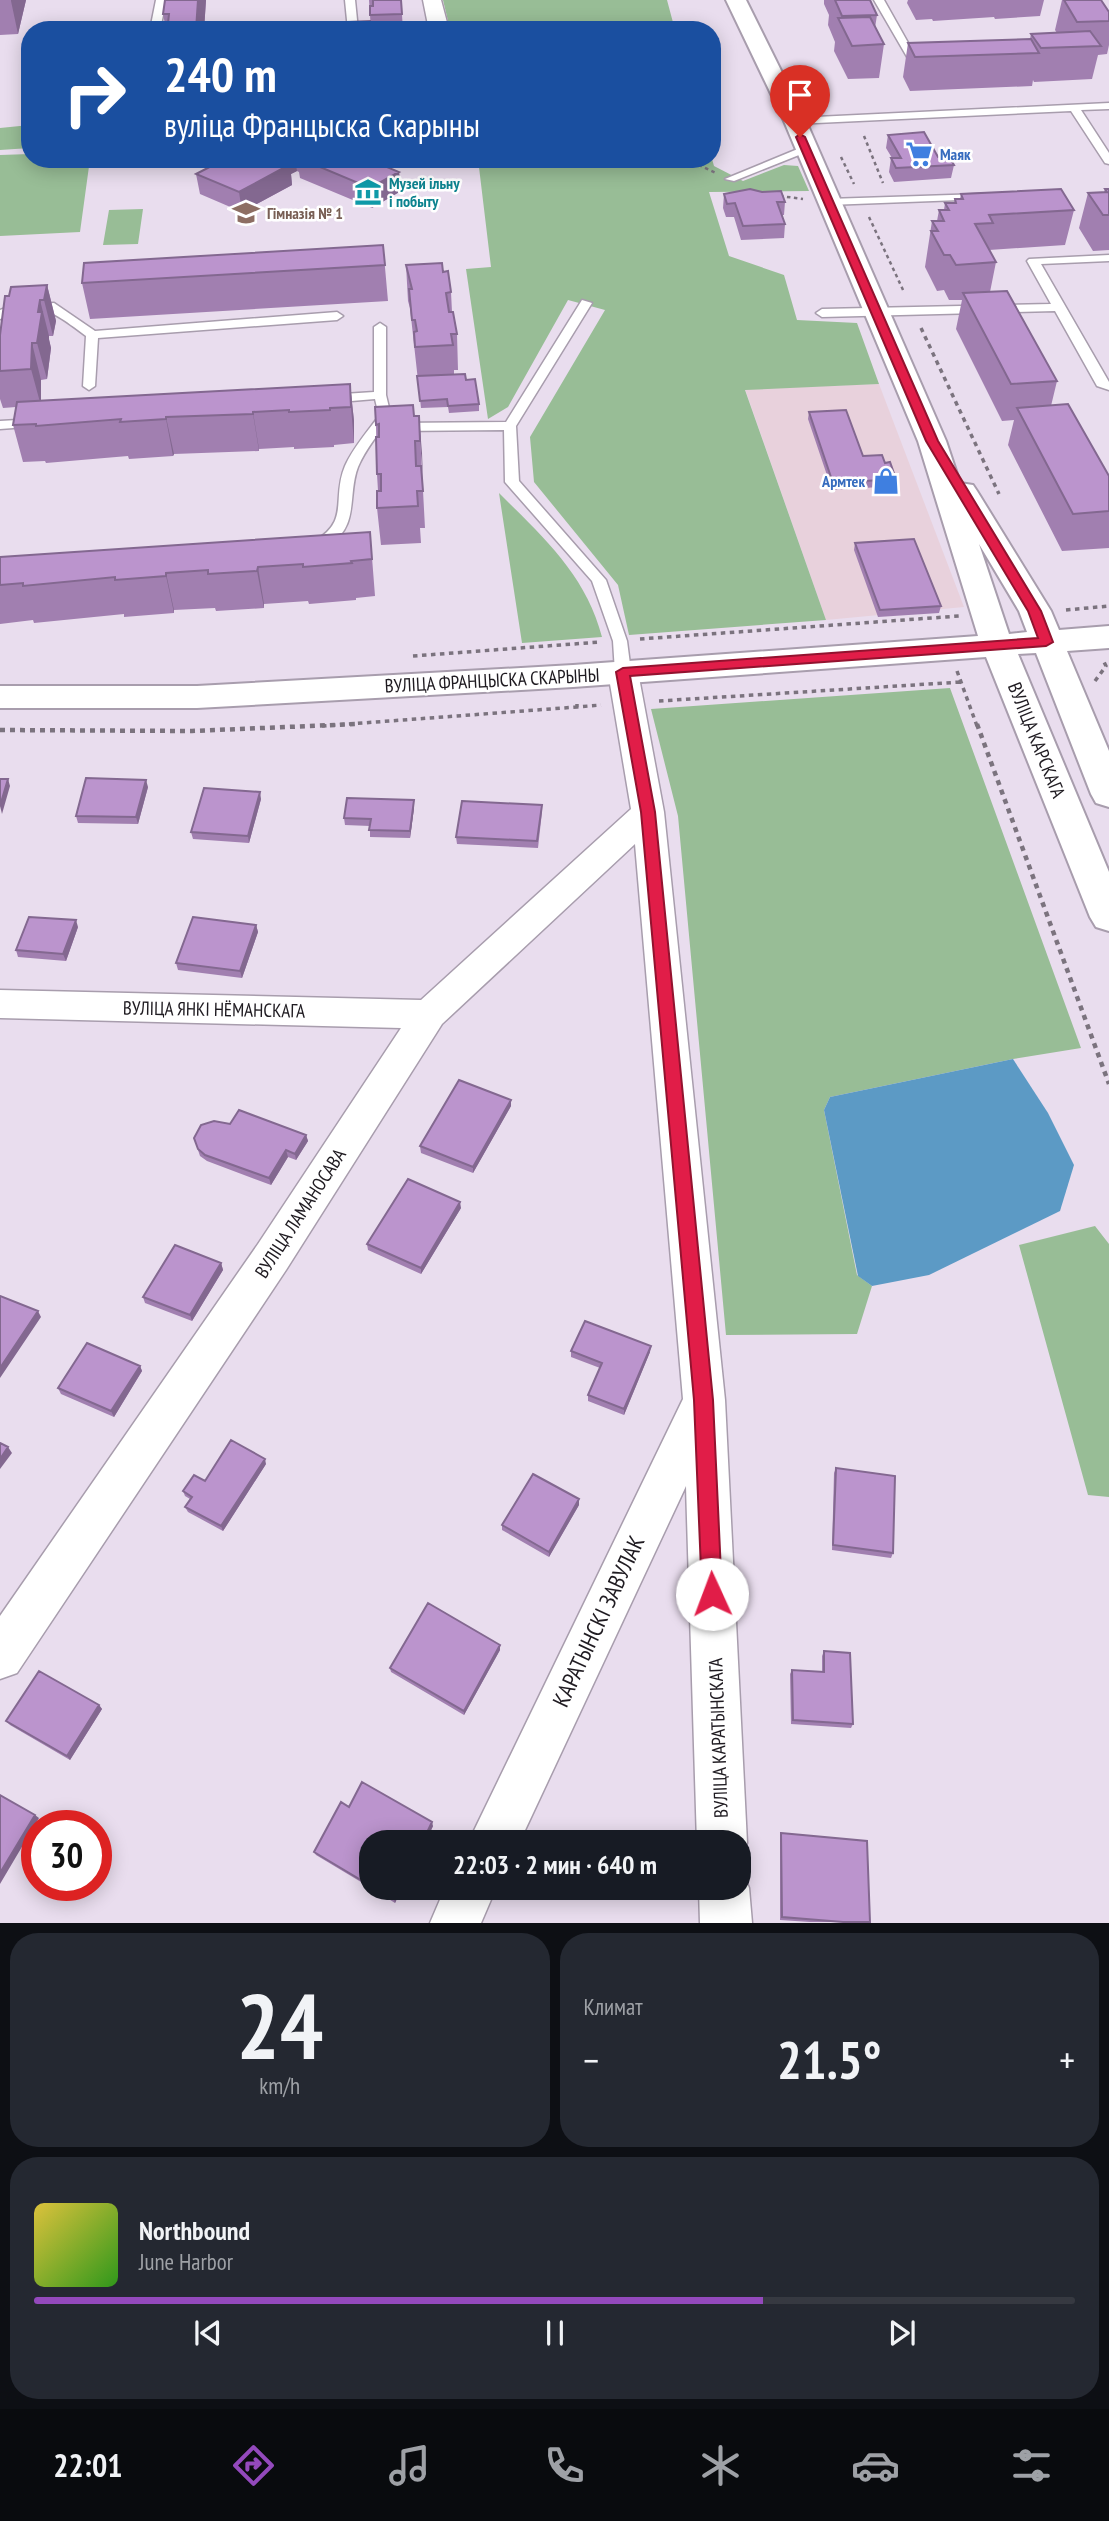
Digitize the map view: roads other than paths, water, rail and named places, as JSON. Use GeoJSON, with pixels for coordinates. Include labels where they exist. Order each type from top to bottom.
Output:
{"type":"FeatureCollection","features":[{"type":"Feature","properties":{"kind":"street"},"geometry":{"type":"LineString","coordinates":[[432,0],[437,21]]}},
{"type":"Feature","properties":{"kind":"street","name":"ВУЛІЦА КАРСКАГА"},"geometry":{"type":"LineString","coordinates":[[736,0],[795,121],[932,441],[992,629],[1109,917]]}},
{"type":"Feature","properties":{"kind":"street","name":"ВУЛІЦА КАРСКАГА"},"geometry":{"type":"LineString","coordinates":[[932,441],[1041,626],[1109,794]]}},
{"type":"Feature","properties":{"kind":"street","name":"ВУЛІЦА ФРАНЦЫСКА СКАРЫНЫ"},"geometry":{"type":"LineString","coordinates":[[0,697],[145,699],[621,656],[949,649],[992,629],[1041,626],[1109,637]]}},
{"type":"Feature","properties":{"kind":"street","name":"ВУЛІЦА КАРАТЫНСКАГА"},"geometry":{"type":"LineString","coordinates":[[621,656],[648,812],[704,1400],[721,1830]]}},
{"type":"Feature","properties":{"kind":"street","name":"ВУЛІЦА ЛАМАНОСАВА"},"geometry":{"type":"LineString","coordinates":[[0,1656],[264,1268],[429,1014],[648,812]]}},
{"type":"Feature","properties":{"kind":"street","name":"ВУЛІЦА ЯНКІ НЁМАНСКАГА"},"geometry":{"type":"LineString","coordinates":[[0,1004],[429,1014]]}},
{"type":"Feature","properties":{"kind":"street","name":"КАРАТЫНСКІ ЗАВУЛАК"},"geometry":{"type":"LineString","coordinates":[[499,1830],[704,1400]]}},
{"type":"Feature","properties":{"kind":"street"},"geometry":{"type":"LineString","coordinates":[[455,1923],[466,1900]]}},
{"type":"Feature","properties":{"kind":"street"},"geometry":{"type":"LineString","coordinates":[[725,1900],[726,1923]]}},
{"type":"Feature","properties":{"kind":"lane"},"geometry":{"type":"LineString","coordinates":[[157,21],[161,0]]}},
{"type":"Feature","properties":{"kind":"lane"},"geometry":{"type":"LineString","coordinates":[[350,0],[352,21]]}},
{"type":"Feature","properties":{"kind":"lane"},"geometry":{"type":"LineString","coordinates":[[879,0],[913,60],[940,59]]}},
{"type":"Feature","properties":{"kind":"lane"},"geometry":{"type":"LineString","coordinates":[[795,121],[1109,106]]}},
{"type":"Feature","properties":{"kind":"lane"},"geometry":{"type":"LineString","coordinates":[[1074,108],[1109,161]]}},
{"type":"Feature","properties":{"kind":"lane"},"geometry":{"type":"LineString","coordinates":[[730,179],[805,149]]}},
{"type":"Feature","properties":{"kind":"lane"},"geometry":{"type":"LineString","coordinates":[[828,202],[999,196]]}},
{"type":"Feature","properties":{"kind":"lane"},"geometry":{"type":"LineString","coordinates":[[1107,390],[1033,261],[1109,258]]}},
{"type":"Feature","properties":{"kind":"lane"},"geometry":{"type":"LineString","coordinates":[[586,303],[510,426],[512,482],[599,580],[621,656]]}},
{"type":"Feature","properties":{"kind":"lane"},"geometry":{"type":"LineString","coordinates":[[0,315],[13,309],[54,307],[92,335],[337,316]]}},
{"type":"Feature","properties":{"kind":"lane"},"geometry":{"type":"LineString","coordinates":[[822,313],[1057,307]]}},
{"type":"Feature","properties":{"kind":"lane"},"geometry":{"type":"LineString","coordinates":[[302,547],[316,546],[332,539],[343,527],[350,470],[385,416],[380,394],[380,327]]}},
{"type":"Feature","properties":{"kind":"lane"},"geometry":{"type":"LineString","coordinates":[[89,386],[92,335]]}},
{"type":"Feature","properties":{"kind":"lane"},"geometry":{"type":"LineString","coordinates":[[312,400],[380,394]]}},
{"type":"Feature","properties":{"kind":"lane"},"geometry":{"type":"LineString","coordinates":[[0,425],[54,421]]}},
{"type":"Feature","properties":{"kind":"lane"},"geometry":{"type":"LineString","coordinates":[[378,427],[510,426]]}},
{"type":"Feature","properties":{"kind":"water"},"geometry":{"type":"Polygon","coordinates":[[[1013,1059],[1048,1113],[1074,1165],[1060,1211],[929,1275],[872,1286],[858,1276],[824,1110],[830,1097],[1013,1059]]]}},
{"type":"Feature","properties":{"kind":"place","name":"Маяк"},"geometry":{"type":"Point","coordinates":[919,154]}},
{"type":"Feature","properties":{"kind":"place","name":"Музей ільну і побыту"},"geometry":{"type":"Point","coordinates":[368,192]}},
{"type":"Feature","properties":{"kind":"place","name":"Гімназія № 1"},"geometry":{"type":"Point","coordinates":[246,213]}},
{"type":"Feature","properties":{"kind":"place","name":"Армтек"},"geometry":{"type":"Point","coordinates":[886,481]}}]}
